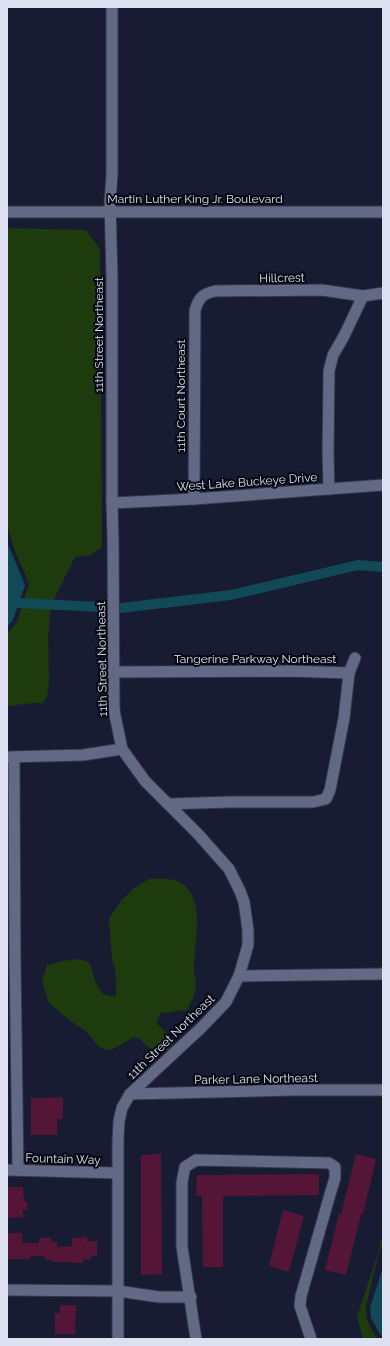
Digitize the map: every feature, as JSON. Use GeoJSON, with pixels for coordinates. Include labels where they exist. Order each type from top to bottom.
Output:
{"type":"FeatureCollection","features":[{"type":"Feature","properties":{"kind":"street","name":"11th Street Northeast"},"geometry":{"type":"LineString","coordinates":[[112,7],[112,175],[110,212],[112,278],[112,503],[115,715],[122,749],[145,781],[223,862],[240,891],[246,914],[248,930],[248,945],[239,976],[226,1002],[201,1028],[130,1094],[122,1108],[119,1121],[117,1173],[118,1339]]}},
{"type":"Feature","properties":{"kind":"street","name":"Martin Luther King Jr. Boulevard"},"geometry":{"type":"LineString","coordinates":[[7,212],[383,212]]}},
{"type":"Feature","properties":{"kind":"street","name":"Hillcrest"},"geometry":{"type":"LineString","coordinates":[[203,296],[207,293],[215,291],[322,290],[363,296],[383,293]]}},
{"type":"Feature","properties":{"kind":"street","name":"11th Court Northeast"},"geometry":{"type":"LineString","coordinates":[[194,499],[195,310],[198,301],[203,296]]}},
{"type":"Feature","properties":{"kind":"street"},"geometry":{"type":"LineString","coordinates":[[329,489],[329,371],[333,355],[363,296]]}},
{"type":"Feature","properties":{"kind":"street","name":"West Lake Buckeye Drive"},"geometry":{"type":"LineString","coordinates":[[112,503],[194,499],[383,485]]}},
{"type":"Feature","properties":{"kind":"street"},"geometry":{"type":"LineString","coordinates":[[349,673],[355,658]]}},
{"type":"Feature","properties":{"kind":"street","name":"Tangerine Parkway Northeast"},"geometry":{"type":"LineString","coordinates":[[114,672],[290,671],[349,673],[344,718],[330,790],[326,799],[313,802],[168,804]]}},
{"type":"Feature","properties":{"kind":"street"},"geometry":{"type":"LineString","coordinates":[[12,1170],[15,960],[10,757],[83,755],[122,749]]}},
{"type":"Feature","properties":{"kind":"street"},"geometry":{"type":"LineString","coordinates":[[239,976],[383,974]]}},
{"type":"Feature","properties":{"kind":"street","name":"Parker Lane Northeast"},"geometry":{"type":"LineString","coordinates":[[130,1094],[293,1090],[383,1090]]}},
{"type":"Feature","properties":{"kind":"street"},"geometry":{"type":"LineString","coordinates":[[196,1339],[191,1297],[182,1247],[182,1182],[185,1167],[196,1160],[329,1163],[335,1167],[335,1178],[301,1296],[300,1306],[311,1339]]}},
{"type":"Feature","properties":{"kind":"street","name":"Fountain Way"},"geometry":{"type":"LineString","coordinates":[[12,1170],[117,1173]]}},
{"type":"Feature","properties":{"kind":"street"},"geometry":{"type":"LineString","coordinates":[[7,1290],[118,1291],[159,1297],[191,1297]]}},
{"type":"Feature","properties":{"kind":"green space"},"geometry":{"type":"Polygon","coordinates":[[[7,228],[86,230],[100,249],[102,547],[91,555],[75,557],[51,605],[48,637],[49,682],[47,696],[43,703],[7,706],[7,634],[17,622],[29,584],[13,546],[7,524],[7,228]]]}},
{"type":"Feature","properties":{"kind":"green space"},"geometry":{"type":"Polygon","coordinates":[[[149,879],[170,879],[183,884],[192,896],[196,906],[197,928],[194,972],[196,987],[192,1001],[187,1010],[161,1013],[156,1022],[173,1038],[172,1047],[169,1050],[159,1053],[147,1046],[140,1039],[134,1037],[111,1050],[100,1048],[87,1032],[49,1003],[42,981],[47,965],[80,959],[90,963],[95,981],[103,994],[116,997],[115,968],[112,958],[109,919],[120,902],[133,889],[149,879]]]}},
{"type":"Feature","properties":{"kind":"green space"},"geometry":{"type":"Polygon","coordinates":[[[383,1232],[383,1243],[379,1252],[366,1306],[367,1321],[377,1339],[363,1339],[357,1317],[379,1250],[383,1232]]]}},
{"type":"Feature","properties":{"kind":"water"},"geometry":{"type":"Polygon","coordinates":[[[7,542],[25,585],[13,620],[7,627],[7,542]]]}},
{"type":"Feature","properties":{"kind":"water"},"geometry":{"type":"Polygon","coordinates":[[[383,1267],[383,1339],[371,1318],[370,1308],[383,1267]]]}},
{"type":"Feature","properties":{"kind":"building"},"geometry":{"type":"Polygon","coordinates":[[[63,1097],[63,1119],[57,1119],[57,1135],[31,1135],[31,1098],[63,1097]]]}},
{"type":"Feature","properties":{"kind":"building"},"geometry":{"type":"Polygon","coordinates":[[[161,1154],[162,1274],[141,1275],[141,1155],[161,1154]]]}},
{"type":"Feature","properties":{"kind":"building"},"geometry":{"type":"Polygon","coordinates":[[[356,1154],[376,1159],[346,1275],[325,1270],[356,1154]]]}},
{"type":"Feature","properties":{"kind":"building"},"geometry":{"type":"Polygon","coordinates":[[[319,1174],[319,1195],[223,1196],[223,1267],[203,1267],[202,1196],[196,1196],[197,1175],[319,1174]]]}},
{"type":"Feature","properties":{"kind":"building"},"geometry":{"type":"Polygon","coordinates":[[[7,1187],[23,1187],[24,1201],[27,1201],[27,1210],[23,1210],[23,1217],[7,1218],[7,1187]]]}},
{"type":"Feature","properties":{"kind":"building"},"geometry":{"type":"Polygon","coordinates":[[[283,1210],[304,1216],[289,1272],[269,1266],[283,1210]]]}},
{"type":"Feature","properties":{"kind":"building"},"geometry":{"type":"Polygon","coordinates":[[[7,1233],[22,1233],[22,1243],[39,1243],[39,1238],[51,1237],[51,1242],[57,1242],[57,1247],[72,1246],[72,1238],[87,1237],[87,1241],[97,1241],[97,1256],[91,1256],[91,1259],[83,1260],[83,1263],[53,1262],[53,1260],[45,1260],[45,1256],[30,1256],[30,1259],[7,1259],[7,1233]]]}},
{"type":"Feature","properties":{"kind":"building"},"geometry":{"type":"Polygon","coordinates":[[[60,1305],[76,1305],[75,1334],[55,1334],[55,1313],[60,1313],[60,1305]]]}},
{"type":"Feature","properties":{"kind":"waterway"},"geometry":{"type":"LineString","coordinates":[[18,603],[121,608],[231,595],[358,565],[383,567]]}}]}
